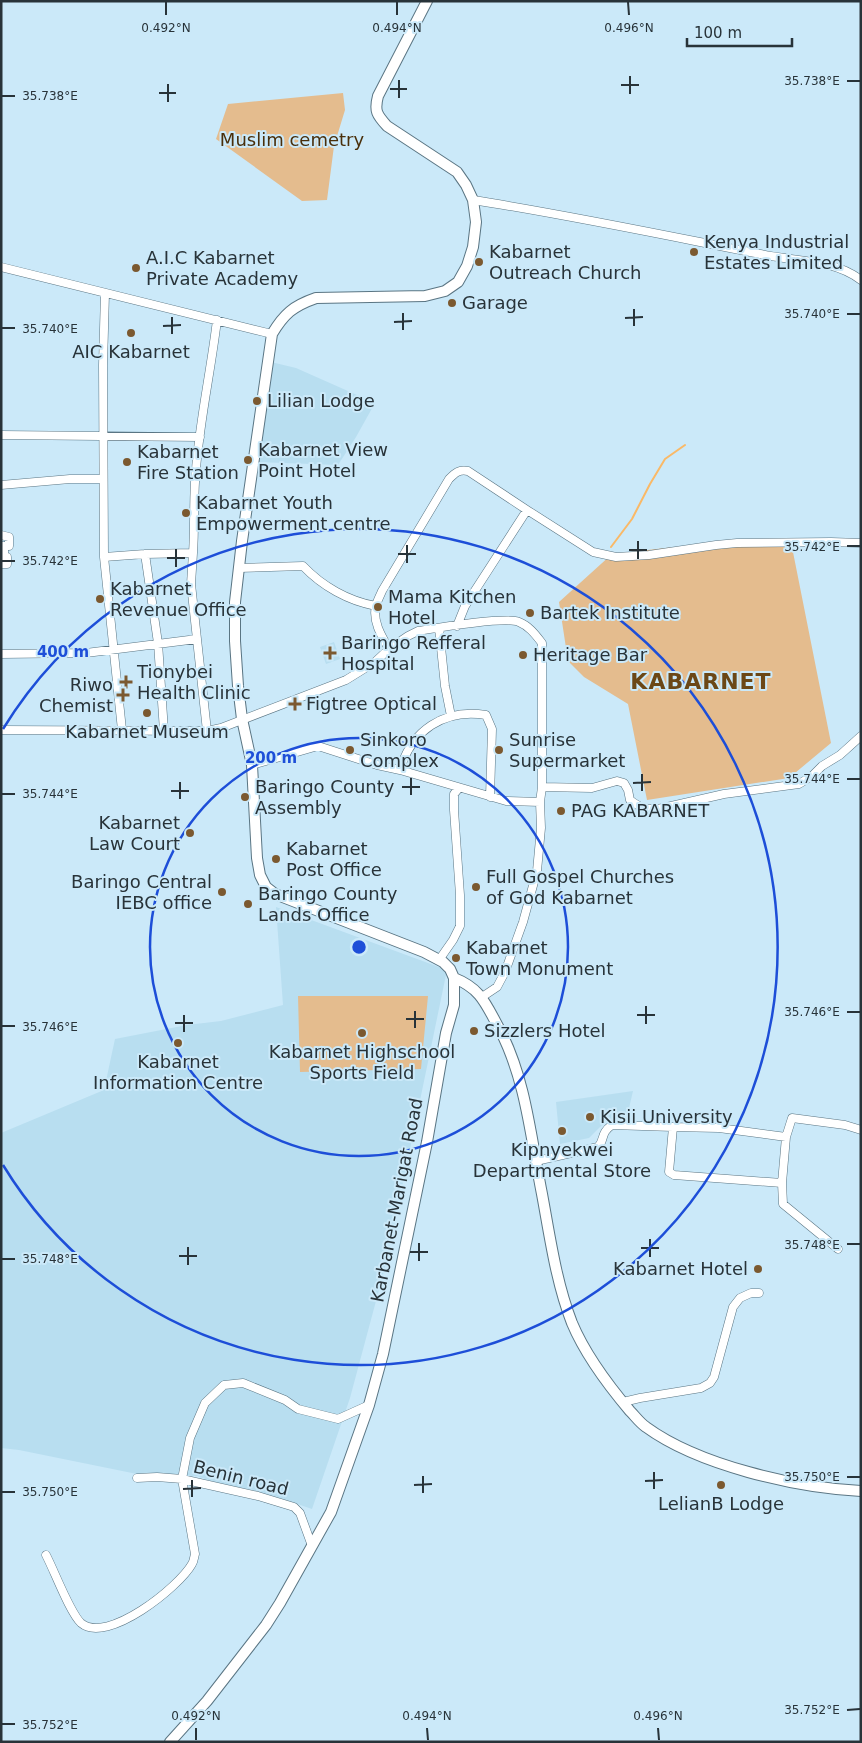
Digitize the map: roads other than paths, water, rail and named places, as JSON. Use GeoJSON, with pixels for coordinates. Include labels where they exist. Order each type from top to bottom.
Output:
{"type":"FeatureCollection","features":[{"type":"Feature","properties":{"kind":"main road"},"geometry":{"type":"LineString","coordinates":[[427,1],[378,96],[375,106],[378,116],[387,126],[457,172],[473,200],[476,222],[473,247],[467,266],[458,282],[445,291],[425,296],[316,298],[292,309],[282,319],[272,334],[235,602],[238,686],[242,719],[252,765],[257,858],[260,875],[266,887],[275,894],[440,960],[450,969],[454,978],[468,984],[482,997],[505,1041],[521,1083],[556,1266],[572,1323],[584,1346],[623,1402],[644,1426],[678,1447],[747,1471],[813,1486],[861,1491]]}},
{"type":"Feature","properties":{"kind":"main road","name":"Karbanet-Marigat Road"},"geometry":{"type":"LineString","coordinates":[[170,1742],[207,1701],[266,1625],[331,1512],[369,1405],[383,1354],[427,1142],[446,1033],[454,1005],[454,978]]}},
{"type":"Feature","properties":{"kind":"street"},"geometry":{"type":"LineString","coordinates":[[473,200],[538,210],[771,257],[827,264],[839,267],[861,280]]}},
{"type":"Feature","properties":{"kind":"street"},"geometry":{"type":"LineString","coordinates":[[1,267],[272,334]]}},
{"type":"Feature","properties":{"kind":"street"},"geometry":{"type":"LineString","coordinates":[[105,292],[102,480],[104,557],[122,730]]}},
{"type":"Feature","properties":{"kind":"street"},"geometry":{"type":"LineString","coordinates":[[208,731],[191,584],[196,468],[217,320]]}},
{"type":"Feature","properties":{"kind":"street"},"geometry":{"type":"LineString","coordinates":[[1,435],[200,437]]}},
{"type":"Feature","properties":{"kind":"street"},"geometry":{"type":"LineString","coordinates":[[389,649],[379,632],[375,612],[382,591],[449,479],[456,472],[463,470],[468,470],[593,552],[616,556],[649,555],[716,544],[861,543]]}},
{"type":"Feature","properties":{"kind":"street"},"geometry":{"type":"LineString","coordinates":[[1,485],[70,479],[102,480]]}},
{"type":"Feature","properties":{"kind":"street"},"geometry":{"type":"LineString","coordinates":[[457,626],[465,606],[527,510]]}},
{"type":"Feature","properties":{"kind":"street"},"geometry":{"type":"LineString","coordinates":[[1,535],[9,537],[9,546],[1,547]]}},
{"type":"Feature","properties":{"kind":"street"},"geometry":{"type":"LineString","coordinates":[[1,547],[4,548],[4,557],[8,557],[7,564],[1,564]]}},
{"type":"Feature","properties":{"kind":"street"},"geometry":{"type":"LineString","coordinates":[[104,557],[193,553]]}},
{"type":"Feature","properties":{"kind":"street"},"geometry":{"type":"LineString","coordinates":[[145,554],[158,643],[164,730]]}},
{"type":"Feature","properties":{"kind":"street"},"geometry":{"type":"LineString","coordinates":[[239,568],[303,566],[316,580],[329,588],[362,604],[376,606]]}},
{"type":"Feature","properties":{"kind":"street"},"geometry":{"type":"LineString","coordinates":[[1,730],[208,731],[221,728],[346,680],[413,634],[439,628],[516,621],[528,627],[542,643],[542,787],[537,871],[523,922],[504,972],[497,987],[482,997]]}},
{"type":"Feature","properties":{"kind":"street"},"geometry":{"type":"LineString","coordinates":[[439,628],[445,686],[451,716]]}},
{"type":"Feature","properties":{"kind":"street"},"geometry":{"type":"LineString","coordinates":[[1,654],[86,653],[197,639]]}},
{"type":"Feature","properties":{"kind":"street"},"geometry":{"type":"LineString","coordinates":[[400,770],[404,754],[420,733],[442,719],[451,716],[486,715],[492,729],[490,797]]}},
{"type":"Feature","properties":{"kind":"street"},"geometry":{"type":"LineString","coordinates":[[542,787],[592,788],[617,781],[624,783],[630,800],[638,806],[649,810],[658,809],[724,794],[799,784],[840,755],[861,736]]}},
{"type":"Feature","properties":{"kind":"street"},"geometry":{"type":"LineString","coordinates":[[252,765],[318,746],[490,797],[506,801],[540,802]]}},
{"type":"Feature","properties":{"kind":"street"},"geometry":{"type":"LineString","coordinates":[[440,960],[454,940],[460,926],[454,794],[460,788]]}},
{"type":"Feature","properties":{"kind":"street"},"geometry":{"type":"LineString","coordinates":[[838,1249],[783,1204],[782,1183],[786,1137],[792,1118],[845,1125],[861,1130]]}},
{"type":"Feature","properties":{"kind":"street"},"geometry":{"type":"LineString","coordinates":[[536,1161],[598,1147],[601,1144],[604,1132],[612,1125],[719,1128],[786,1137]]}},
{"type":"Feature","properties":{"kind":"street"},"geometry":{"type":"LineString","coordinates":[[673,1127],[669,1172],[671,1174],[782,1183]]}},
{"type":"Feature","properties":{"kind":"street"},"geometry":{"type":"LineString","coordinates":[[623,1402],[701,1388],[710,1384],[719,1360],[733,1307],[740,1298],[759,1292]]}},
{"type":"Feature","properties":{"kind":"street"},"geometry":{"type":"LineString","coordinates":[[46,1554],[73,1611],[81,1622],[90,1628],[119,1624],[177,1583],[193,1563],[195,1554],[182,1479],[190,1438],[205,1403],[224,1385],[243,1383],[285,1400],[298,1409],[338,1419],[369,1405]]}},
{"type":"Feature","properties":{"kind":"street","name":"Benin road"},"geometry":{"type":"LineString","coordinates":[[137,1478],[182,1479],[258,1496],[294,1507],[300,1513],[312,1546]]}},
{"type":"Feature","properties":{"kind":"waterway"},"geometry":{"type":"LineString","coordinates":[[611,547],[632,519],[665,459],[685,445]]}},
{"type":"Feature","properties":{"kind":"place","name":"Kenya Industrial Estates Limited"},"geometry":{"type":"Point","coordinates":[694,252]}},
{"type":"Feature","properties":{"kind":"place","name":"Kabarnet Outreach Church"},"geometry":{"type":"Point","coordinates":[479,262]}},
{"type":"Feature","properties":{"kind":"place","name":"A.I.C Kabarnet Private Academy"},"geometry":{"type":"Point","coordinates":[136,268]}},
{"type":"Feature","properties":{"kind":"place","name":"Garage"},"geometry":{"type":"Point","coordinates":[452,303]}},
{"type":"Feature","properties":{"kind":"place","name":"AIC Kabarnet"},"geometry":{"type":"Point","coordinates":[131,333]}},
{"type":"Feature","properties":{"kind":"place","name":"Lilian Lodge"},"geometry":{"type":"Point","coordinates":[257,401]}},
{"type":"Feature","properties":{"kind":"place","name":"Kabarnet View Point Hotel"},"geometry":{"type":"Point","coordinates":[248,460]}},
{"type":"Feature","properties":{"kind":"place","name":"Kabarnet Fire Station"},"geometry":{"type":"Point","coordinates":[127,462]}},
{"type":"Feature","properties":{"kind":"place","name":"Kabarnet Youth Empowerment centre"},"geometry":{"type":"Point","coordinates":[186,513]}},
{"type":"Feature","properties":{"kind":"place","name":"Kabarnet Revenue Office"},"geometry":{"type":"Point","coordinates":[100,599]}},
{"type":"Feature","properties":{"kind":"place","name":"Mama Kitchen Hotel"},"geometry":{"type":"Point","coordinates":[378,607]}},
{"type":"Feature","properties":{"kind":"place","name":"Bartek Institute"},"geometry":{"type":"Point","coordinates":[530,613]}},
{"type":"Feature","properties":{"kind":"place","name":"Baringo Refferal Hospital"},"geometry":{"type":"Point","coordinates":[330,653]}},
{"type":"Feature","properties":{"kind":"place","name":"Heritage Bar"},"geometry":{"type":"Point","coordinates":[523,655]}},
{"type":"Feature","properties":{"kind":"place","name":"Tionybei Health Clinic"},"geometry":{"type":"Point","coordinates":[126,682]}},
{"type":"Feature","properties":{"kind":"place","name":"Riwo Chemist"},"geometry":{"type":"Point","coordinates":[123,695]}},
{"type":"Feature","properties":{"kind":"place","name":"Figtree Optical"},"geometry":{"type":"Point","coordinates":[295,704]}},
{"type":"Feature","properties":{"kind":"place","name":"Kabarnet Museum"},"geometry":{"type":"Point","coordinates":[147,713]}},
{"type":"Feature","properties":{"kind":"place","name":"Sinkoro Complex"},"geometry":{"type":"Point","coordinates":[350,750]}},
{"type":"Feature","properties":{"kind":"place","name":"Sunrise Supermarket"},"geometry":{"type":"Point","coordinates":[499,750]}},
{"type":"Feature","properties":{"kind":"place","name":"Baringo County Assembly"},"geometry":{"type":"Point","coordinates":[245,797]}},
{"type":"Feature","properties":{"kind":"place","name":"PAG KABARNET"},"geometry":{"type":"Point","coordinates":[561,811]}},
{"type":"Feature","properties":{"kind":"place","name":"Kabarnet Law Court"},"geometry":{"type":"Point","coordinates":[190,833]}},
{"type":"Feature","properties":{"kind":"place","name":"Kabarnet Post Office"},"geometry":{"type":"Point","coordinates":[276,859]}},
{"type":"Feature","properties":{"kind":"place","name":"Full Gospel Churches of God Kabarnet"},"geometry":{"type":"Point","coordinates":[476,887]}},
{"type":"Feature","properties":{"kind":"place","name":"Baringo Central IEBC office"},"geometry":{"type":"Point","coordinates":[222,892]}},
{"type":"Feature","properties":{"kind":"place","name":"Baringo County Lands Office"},"geometry":{"type":"Point","coordinates":[248,904]}},
{"type":"Feature","properties":{"kind":"place","name":"Kabarnet Town Monument"},"geometry":{"type":"Point","coordinates":[456,958]}},
{"type":"Feature","properties":{"kind":"place","name":"Sizzlers Hotel"},"geometry":{"type":"Point","coordinates":[474,1031]}},
{"type":"Feature","properties":{"kind":"place","name":"Kabarnet Highschool Sports Field"},"geometry":{"type":"Point","coordinates":[362,1033]}},
{"type":"Feature","properties":{"kind":"place","name":"Kabarnet Information Centre"},"geometry":{"type":"Point","coordinates":[178,1043]}},
{"type":"Feature","properties":{"kind":"place","name":"Kisii University"},"geometry":{"type":"Point","coordinates":[590,1117]}},
{"type":"Feature","properties":{"kind":"place","name":"Kipnyekwei Departmental Store"},"geometry":{"type":"Point","coordinates":[562,1131]}},
{"type":"Feature","properties":{"kind":"place","name":"Kabarnet Hotel"},"geometry":{"type":"Point","coordinates":[758,1269]}},
{"type":"Feature","properties":{"kind":"place","name":"LelianB Lodge"},"geometry":{"type":"Point","coordinates":[721,1485]}},
{"type":"Feature","properties":{"kind":"district","name":"KABARNET"},"geometry":{"type":"Point","coordinates":[701,681]}},
{"type":"Feature","properties":{"kind":"park label","name":"Muslim cemetry"},"geometry":{"type":"Point","coordinates":[292,140]}}]}
